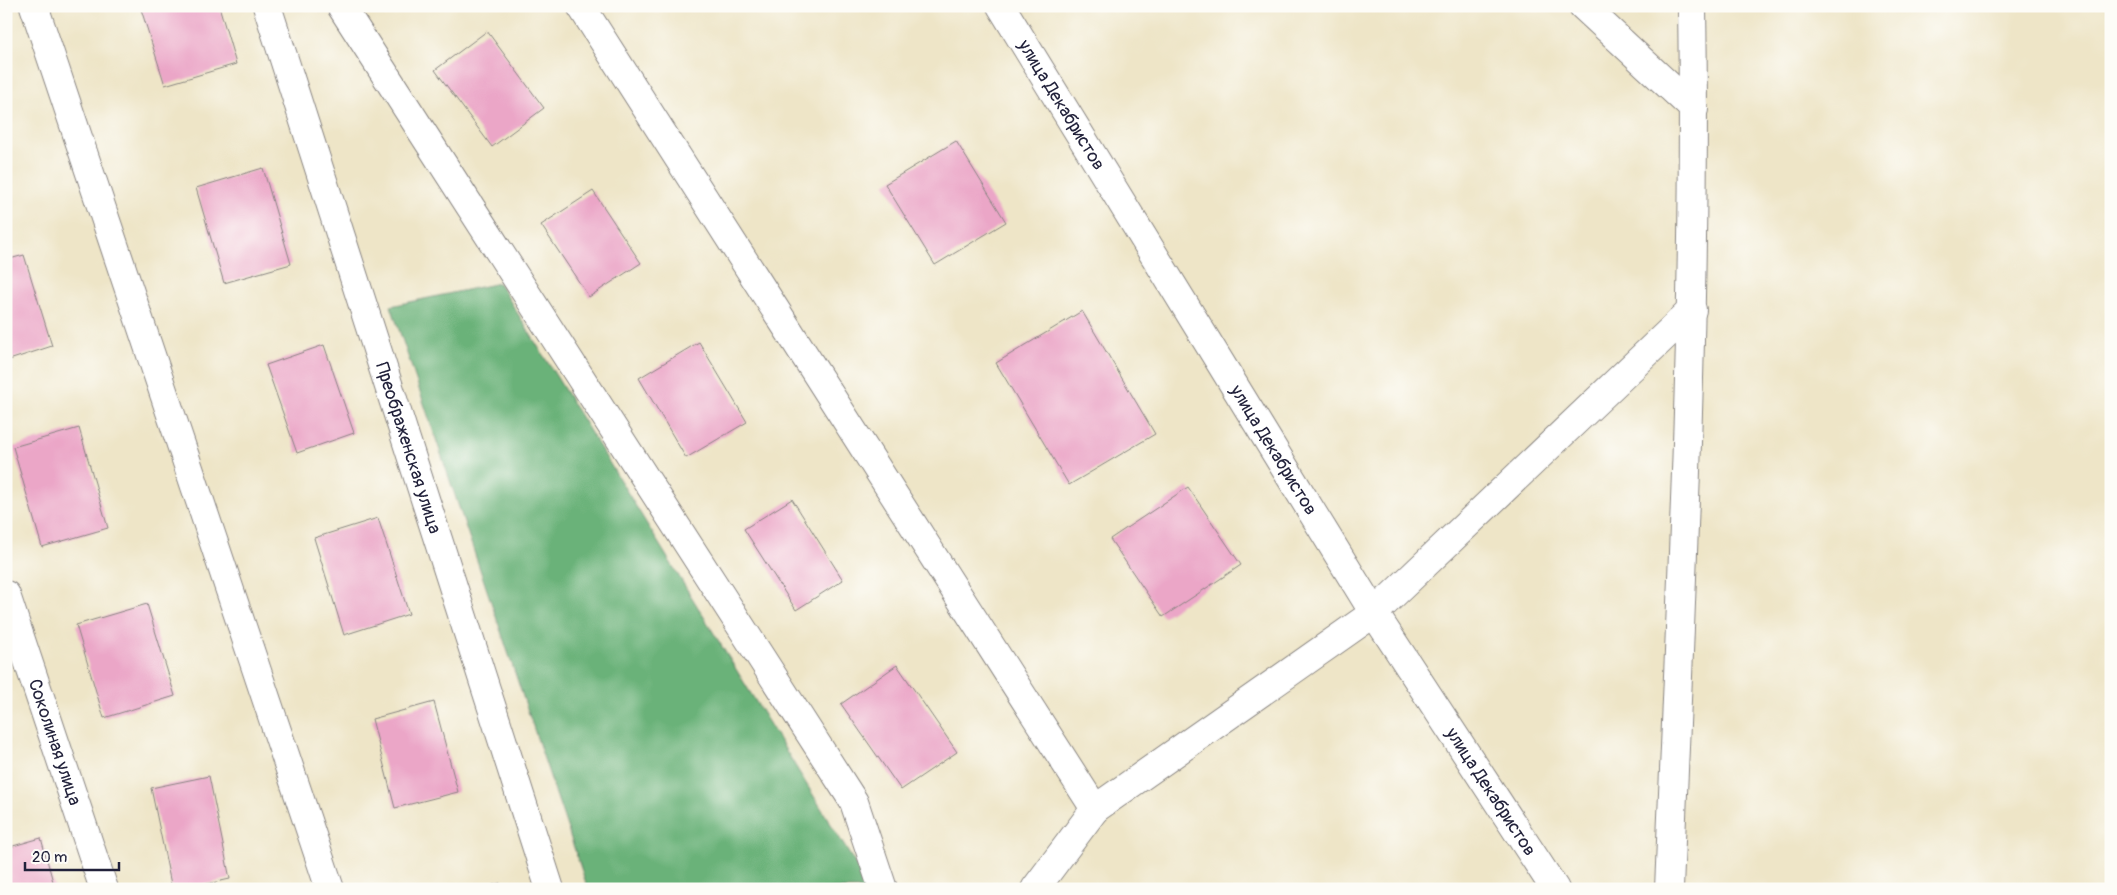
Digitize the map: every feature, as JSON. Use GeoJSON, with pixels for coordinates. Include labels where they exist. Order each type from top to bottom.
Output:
{"type":"FeatureCollection","features":[{"type":"Feature","properties":{"kind":"street"},"geometry":{"type":"LineString","coordinates":[[34,6],[330,889]]}},
{"type":"Feature","properties":{"kind":"street","name":"Преображенская улица"},"geometry":{"type":"LineString","coordinates":[[267,6],[550,889]]}},
{"type":"Feature","properties":{"kind":"street"},"geometry":{"type":"LineString","coordinates":[[341,6],[854,802],[883,889]]}},
{"type":"Feature","properties":{"kind":"street"},"geometry":{"type":"LineString","coordinates":[[582,6],[1095,809]]}},
{"type":"Feature","properties":{"kind":"street","name":"улица Декабристов"},"geometry":{"type":"LineString","coordinates":[[1001,6],[1374,613],[1555,889]]}},
{"type":"Feature","properties":{"kind":"street"},"geometry":{"type":"LineString","coordinates":[[1583,6],[1694,108]]}},
{"type":"Feature","properties":{"kind":"street"},"geometry":{"type":"LineString","coordinates":[[1669,889],[1692,310],[1694,108],[1692,6]]}},
{"type":"Feature","properties":{"kind":"street"},"geometry":{"type":"LineString","coordinates":[[1036,889],[1095,809],[1374,613],[1692,310]]}},
{"type":"Feature","properties":{"kind":"street","name":"Соколиная улица"},"geometry":{"type":"LineString","coordinates":[[6,595],[104,889]]}},
{"type":"Feature","properties":{"kind":"green space"},"geometry":{"type":"Polygon","coordinates":[[[499,283],[861,873],[865,889],[588,889],[391,306],[499,283]]]}},
{"type":"Feature","properties":{"kind":"building"},"geometry":{"type":"Polygon","coordinates":[[[140,6],[219,6],[236,64],[165,85],[140,6]]]}},
{"type":"Feature","properties":{"kind":"building"},"geometry":{"type":"Polygon","coordinates":[[[487,31],[544,108],[492,147],[435,70],[487,31]]]}},
{"type":"Feature","properties":{"kind":"building"},"geometry":{"type":"Polygon","coordinates":[[[956,141],[1006,222],[935,265],[885,184],[956,141]]]}},
{"type":"Feature","properties":{"kind":"building"},"geometry":{"type":"Polygon","coordinates":[[[263,168],[291,264],[224,283],[196,188],[263,168]]]}},
{"type":"Feature","properties":{"kind":"building"},"geometry":{"type":"Polygon","coordinates":[[[593,191],[641,263],[589,297],[541,225],[593,191]]]}},
{"type":"Feature","properties":{"kind":"building"},"geometry":{"type":"Polygon","coordinates":[[[24,255],[52,346],[6,361],[6,260],[24,255]]]}},
{"type":"Feature","properties":{"kind":"building"},"geometry":{"type":"Polygon","coordinates":[[[1082,311],[1155,434],[1069,485],[996,363],[1082,311]]]}},
{"type":"Feature","properties":{"kind":"building"},"geometry":{"type":"Polygon","coordinates":[[[699,342],[747,422],[686,458],[639,378],[699,342]]]}},
{"type":"Feature","properties":{"kind":"building"},"geometry":{"type":"Polygon","coordinates":[[[324,345],[354,433],[297,453],[266,365],[324,345]]]}},
{"type":"Feature","properties":{"kind":"building"},"geometry":{"type":"Polygon","coordinates":[[[79,428],[108,528],[42,547],[13,447],[79,428]]]}},
{"type":"Feature","properties":{"kind":"building"},"geometry":{"type":"Polygon","coordinates":[[[1188,487],[1241,565],[1163,617],[1110,539],[1188,487]]]}},
{"type":"Feature","properties":{"kind":"building"},"geometry":{"type":"Polygon","coordinates":[[[792,499],[843,580],[796,610],[744,529],[792,499]]]}},
{"type":"Feature","properties":{"kind":"building"},"geometry":{"type":"Polygon","coordinates":[[[378,518],[409,614],[344,635],[314,538],[378,518]]]}},
{"type":"Feature","properties":{"kind":"building"},"geometry":{"type":"Polygon","coordinates":[[[147,604],[175,696],[104,718],[76,625],[147,604]]]}},
{"type":"Feature","properties":{"kind":"building"},"geometry":{"type":"Polygon","coordinates":[[[897,665],[957,752],[901,790],[841,704],[897,665]]]}},
{"type":"Feature","properties":{"kind":"building"},"geometry":{"type":"Polygon","coordinates":[[[434,702],[458,792],[395,808],[372,719],[434,702]]]}},
{"type":"Feature","properties":{"kind":"building"},"geometry":{"type":"Polygon","coordinates":[[[209,776],[230,879],[184,889],[172,889],[151,788],[209,776]]]}},
{"type":"Feature","properties":{"kind":"building"},"geometry":{"type":"Polygon","coordinates":[[[41,838],[55,889],[6,889],[6,848],[41,838]]]}},
{"type":"Feature","properties":{"kind":"building"},"geometry":{"type":"Polygon","coordinates":[[[500,883],[501,889],[483,889],[483,888],[500,883]]]}}]}
